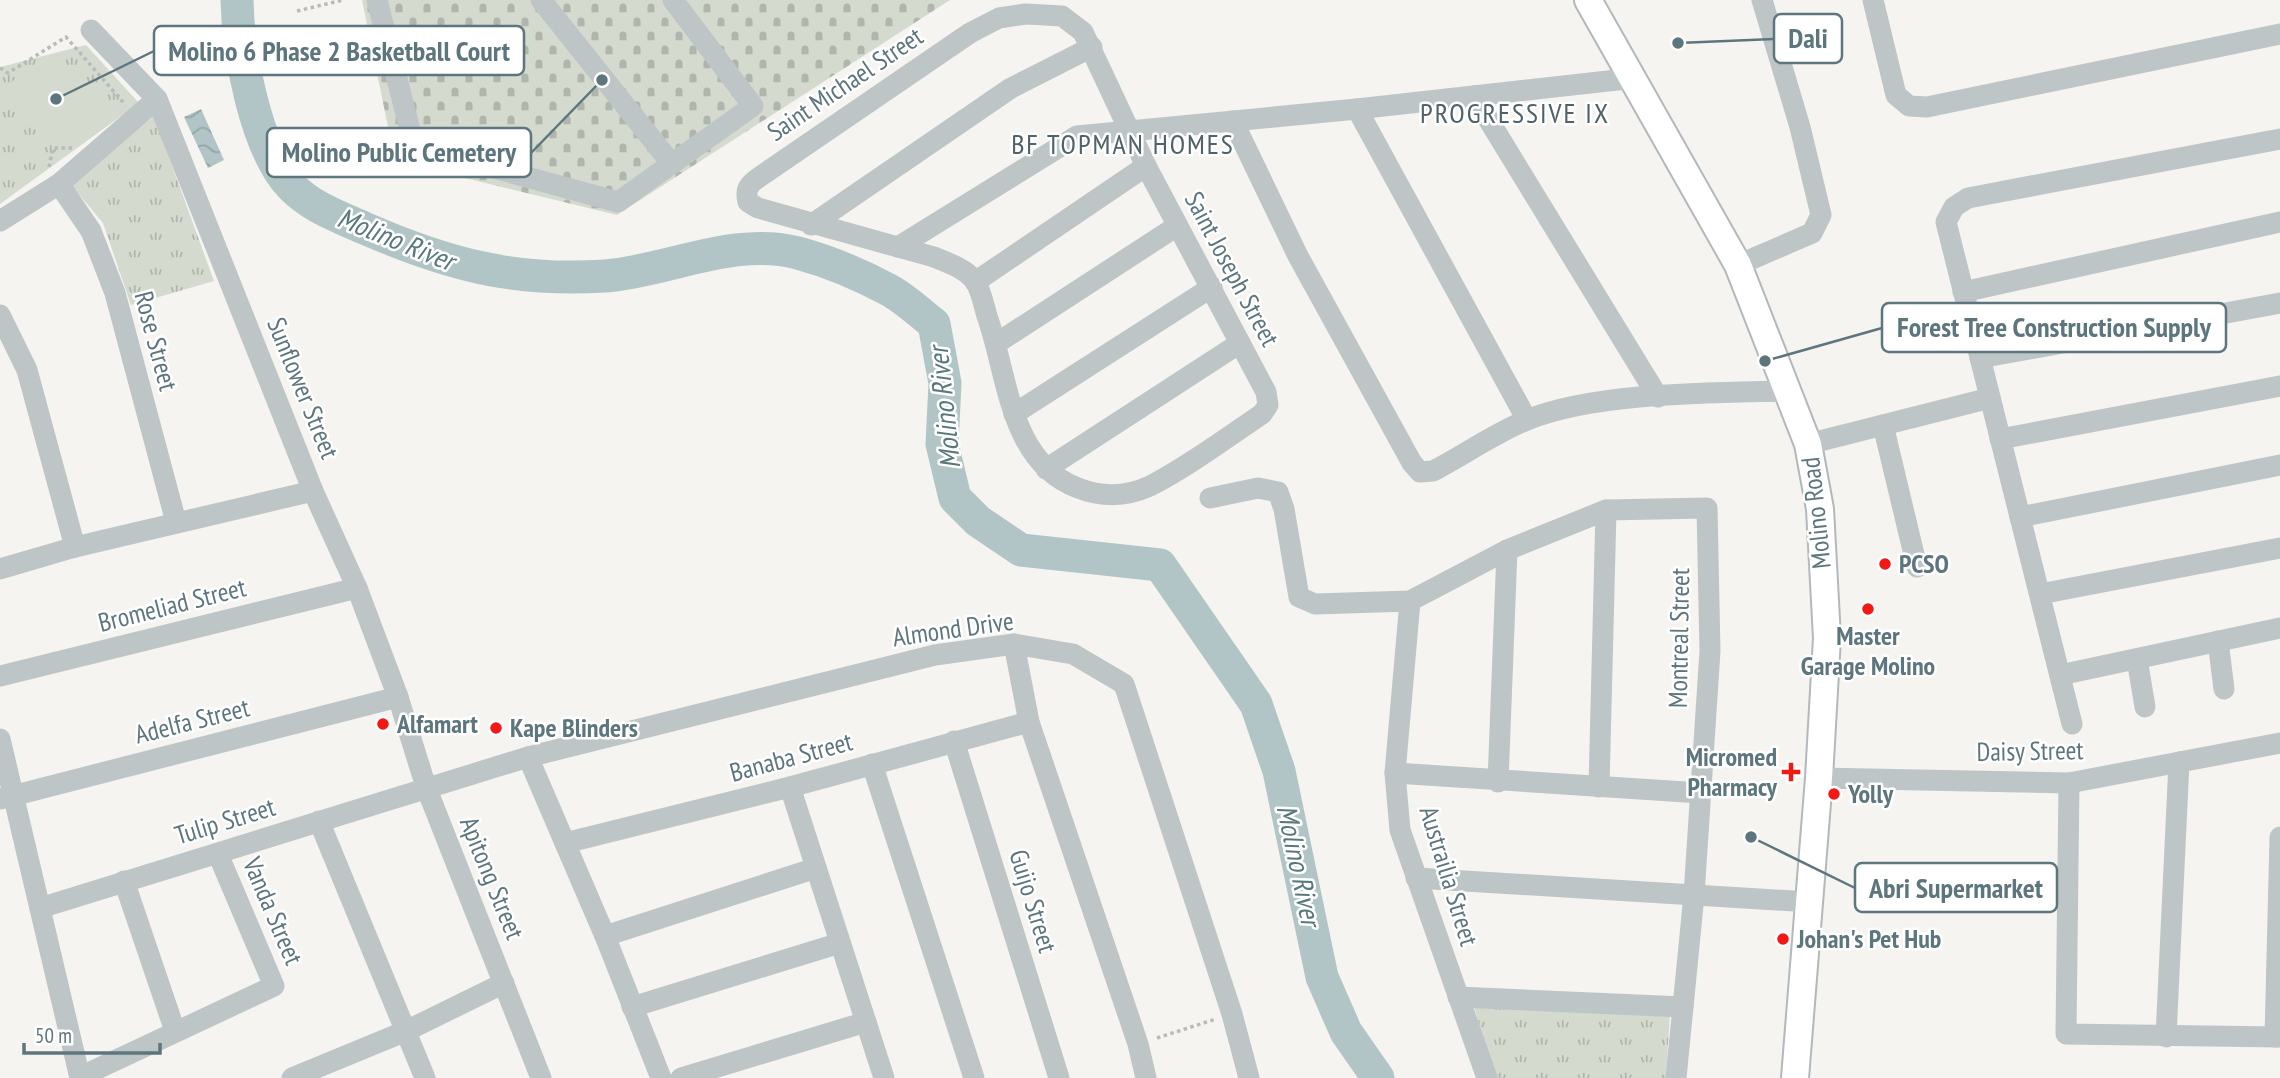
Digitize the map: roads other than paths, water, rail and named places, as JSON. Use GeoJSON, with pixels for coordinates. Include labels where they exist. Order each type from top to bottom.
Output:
{"type":"FeatureCollection","features":[{"type":"Feature","properties":{"kind":"main road","name":"Molino Road"},"geometry":{"type":"LineString","coordinates":[[1588,0],[1635,78],[1738,265],[1808,444],[1820,509],[1827,638],[1810,902],[1795,1078]]}},
{"type":"Feature","properties":{"kind":"street"},"geometry":{"type":"LineString","coordinates":[[377,0],[414,146],[618,202],[753,106],[673,0]]}},
{"type":"Feature","properties":{"kind":"street"},"geometry":{"type":"LineString","coordinates":[[541,0],[671,163]]}},
{"type":"Feature","properties":{"kind":"street"},"geometry":{"type":"LineString","coordinates":[[1738,265],[1812,233],[1821,215],[1800,127],[1762,0]]}},
{"type":"Feature","properties":{"kind":"street"},"geometry":{"type":"LineString","coordinates":[[1873,0],[1896,95],[1909,106],[1927,107],[2280,34]]}},
{"type":"Feature","properties":{"kind":"street","name":"Saint Michael Street"},"geometry":{"type":"LineString","coordinates":[[811,225],[758,208],[748,202],[746,193],[750,184],[970,33],[999,18],[1026,14],[1062,16],[1083,32],[1091,47]]}},
{"type":"Feature","properties":{"kind":"street"},"geometry":{"type":"LineString","coordinates":[[0,221],[54,176],[157,99],[90,30]]}},
{"type":"Feature","properties":{"kind":"street"},"geometry":{"type":"LineString","coordinates":[[811,225],[1011,88],[1091,47]]}},
{"type":"Feature","properties":{"kind":"street","name":"Saint Joseph Street"},"geometry":{"type":"LineString","coordinates":[[1046,469],[1068,484],[1097,495],[1124,493],[1149,486],[1262,414],[1268,405],[1266,392],[1146,166],[1091,47]]}},
{"type":"Feature","properties":{"kind":"street"},"geometry":{"type":"LineString","coordinates":[[898,247],[1077,136],[1635,78]]}},
{"type":"Feature","properties":{"kind":"street"},"geometry":{"type":"LineString","coordinates":[[1474,96],[1658,397]]}},
{"type":"Feature","properties":{"kind":"street","name":"Sunflower Street"},"geometry":{"type":"LineString","coordinates":[[157,99],[313,491],[357,587],[398,697]]}},
{"type":"Feature","properties":{"kind":"street"},"geometry":{"type":"LineString","coordinates":[[1357,109],[1527,420]]}},
{"type":"Feature","properties":{"kind":"street"},"geometry":{"type":"LineString","coordinates":[[1233,121],[1298,256],[1412,463],[1420,472],[1433,471],[1527,420],[1577,407],[1658,397],[1788,391]]}},
{"type":"Feature","properties":{"kind":"street"},"geometry":{"type":"LineString","coordinates":[[2072,724],[1946,222],[1954,207],[1968,198],[2280,139]]}},
{"type":"Feature","properties":{"kind":"street"},"geometry":{"type":"LineString","coordinates":[[975,282],[1146,166]]}},
{"type":"Feature","properties":{"kind":"street","name":"Rose Street"},"geometry":{"type":"LineString","coordinates":[[54,176],[91,231],[115,293],[176,522]]}},
{"type":"Feature","properties":{"kind":"street"},"geometry":{"type":"LineString","coordinates":[[1963,292],[2280,222]]}},
{"type":"Feature","properties":{"kind":"street"},"geometry":{"type":"LineString","coordinates":[[811,225],[898,247],[960,268],[975,282],[996,343],[1014,414],[1026,443],[1046,469],[1240,343]]}},
{"type":"Feature","properties":{"kind":"street"},"geometry":{"type":"LineString","coordinates":[[996,343],[1177,226]]}},
{"type":"Feature","properties":{"kind":"street"},"geometry":{"type":"LineString","coordinates":[[1014,414],[1212,287]]}},
{"type":"Feature","properties":{"kind":"street"},"geometry":{"type":"LineString","coordinates":[[1980,358],[2280,303]]}},
{"type":"Feature","properties":{"kind":"street"},"geometry":{"type":"LineString","coordinates":[[0,315],[27,370],[75,547]]}},
{"type":"Feature","properties":{"kind":"street"},"geometry":{"type":"LineString","coordinates":[[2000,439],[2280,386]]}},
{"type":"Feature","properties":{"kind":"street"},"geometry":{"type":"LineString","coordinates":[[1808,444],[1990,398]]}},
{"type":"Feature","properties":{"kind":"street"},"geometry":{"type":"LineString","coordinates":[[1883,425],[1917,567]]}},
{"type":"Feature","properties":{"kind":"street"},"geometry":{"type":"LineString","coordinates":[[2020,517],[2280,465]]}},
{"type":"Feature","properties":{"kind":"street"},"geometry":{"type":"LineString","coordinates":[[1210,498],[1258,488],[1279,492],[1299,597],[1315,604],[1410,601],[1507,550],[1606,510],[1599,787]]}},
{"type":"Feature","properties":{"kind":"street"},"geometry":{"type":"LineString","coordinates":[[0,569],[75,547],[313,491]]}},
{"type":"Feature","properties":{"kind":"street","name":"Montreal Street"},"geometry":{"type":"LineString","coordinates":[[1606,510],[1707,508],[1710,651],[1695,895],[1676,1078]]}},
{"type":"Feature","properties":{"kind":"street"},"geometry":{"type":"LineString","coordinates":[[2040,594],[2280,548]]}},
{"type":"Feature","properties":{"kind":"street"},"geometry":{"type":"LineString","coordinates":[[1498,782],[1507,550]]}},
{"type":"Feature","properties":{"kind":"street","name":"Bromeliad Street"},"geometry":{"type":"LineString","coordinates":[[0,676],[357,587]]}},
{"type":"Feature","properties":{"kind":"street","name":"Austrailia Street"},"geometry":{"type":"LineString","coordinates":[[1410,601],[1395,773],[1400,830],[1486,1078]]}},
{"type":"Feature","properties":{"kind":"street"},"geometry":{"type":"LineString","coordinates":[[2060,675],[2280,628]]}},
{"type":"Feature","properties":{"kind":"street"},"geometry":{"type":"LineString","coordinates":[[2218,641],[2224,689]]}},
{"type":"Feature","properties":{"kind":"street"},"geometry":{"type":"LineString","coordinates":[[1014,644],[1029,722],[1138,1044],[1146,1078]]}},
{"type":"Feature","properties":{"kind":"street","name":"Almond Drive"},"geometry":{"type":"LineString","coordinates":[[426,787],[528,757],[935,655],[1014,644],[1073,653],[1124,684],[1232,1014],[1249,1078]]}},
{"type":"Feature","properties":{"kind":"street"},"geometry":{"type":"LineString","coordinates":[[2137,659],[2145,707]]}},
{"type":"Feature","properties":{"kind":"street","name":"Apitong Street"},"geometry":{"type":"LineString","coordinates":[[398,697],[426,787],[541,1078]]}},
{"type":"Feature","properties":{"kind":"street","name":"Adelfa Street"},"geometry":{"type":"LineString","coordinates":[[7,798],[398,697]]}},
{"type":"Feature","properties":{"kind":"street","name":"Banaba Street"},"geometry":{"type":"LineString","coordinates":[[565,842],[790,787],[1029,722]]}},
{"type":"Feature","properties":{"kind":"street"},"geometry":{"type":"LineString","coordinates":[[0,739],[7,798],[40,908],[80,1078]]}},
{"type":"Feature","properties":{"kind":"street","name":"Guijo Street"},"geometry":{"type":"LineString","coordinates":[[954,741],[1059,1078]]}},
{"type":"Feature","properties":{"kind":"street","name":"Daisy Street"},"geometry":{"type":"LineString","coordinates":[[1819,778],[2068,783],[2280,743]]}},
{"type":"Feature","properties":{"kind":"street"},"geometry":{"type":"LineString","coordinates":[[528,757],[605,936],[661,1078]]}},
{"type":"Feature","properties":{"kind":"street"},"geometry":{"type":"LineString","coordinates":[[2166,1037],[2179,762]]}},
{"type":"Feature","properties":{"kind":"street"},"geometry":{"type":"LineString","coordinates":[[872,764],[974,1078]]}},
{"type":"Feature","properties":{"kind":"street"},"geometry":{"type":"LineString","coordinates":[[1395,773],[1498,782],[1701,793]]}},
{"type":"Feature","properties":{"kind":"street"},"geometry":{"type":"LineString","coordinates":[[2068,783],[2066,1034],[2277,1037],[2280,837]]}},
{"type":"Feature","properties":{"kind":"street","name":"Tulip Street"},"geometry":{"type":"LineString","coordinates":[[40,908],[426,787]]}},
{"type":"Feature","properties":{"kind":"street"},"geometry":{"type":"LineString","coordinates":[[790,787],[884,1078]]}},
{"type":"Feature","properties":{"kind":"street"},"geometry":{"type":"LineString","coordinates":[[319,821],[425,1078]]}},
{"type":"Feature","properties":{"kind":"street","name":"Vanda Street"},"geometry":{"type":"LineString","coordinates":[[80,1078],[274,986],[218,854]]}},
{"type":"Feature","properties":{"kind":"street"},"geometry":{"type":"LineString","coordinates":[[605,936],[816,868]]}},
{"type":"Feature","properties":{"kind":"street"},"geometry":{"type":"LineString","coordinates":[[1416,878],[1810,902]]}},
{"type":"Feature","properties":{"kind":"street"},"geometry":{"type":"LineString","coordinates":[[124,881],[175,1031]]}},
{"type":"Feature","properties":{"kind":"street"},"geometry":{"type":"LineString","coordinates":[[632,1007],[840,943]]}},
{"type":"Feature","properties":{"kind":"street"},"geometry":{"type":"LineString","coordinates":[[292,1078],[334,1071],[406,1031],[504,983]]}},
{"type":"Feature","properties":{"kind":"street"},"geometry":{"type":"LineString","coordinates":[[1458,997],[1683,1007]]}},
{"type":"Feature","properties":{"kind":"street"},"geometry":{"type":"LineString","coordinates":[[681,1078],[866,1022]]}},
{"type":"Feature","properties":{"kind":"water"},"geometry":{"type":"Polygon","coordinates":[[[201,109],[224,160],[208,168],[184,117],[201,109]]]}},
{"type":"Feature","properties":{"kind":"waterway","name":"Molino River"},"geometry":{"type":"LineString","coordinates":[[237,0],[245,71],[258,124],[268,148],[278,169],[291,186],[307,200],[334,215],[394,241],[452,261],[540,276],[605,276],[629,273],[726,251],[774,249],[798,253],[844,269],[887,289],[934,324],[945,383],[942,444],[955,498],[978,521],[1021,550],[1160,565],[1256,704],[1279,771],[1322,977],[1346,1032],[1378,1078]]}},
{"type":"Feature","properties":{"kind":"place","name":"Dali"},"geometry":{"type":"Point","coordinates":[1678,43]}},
{"type":"Feature","properties":{"kind":"place","name":"Molino Public Cemetery"},"geometry":{"type":"Point","coordinates":[602,80]}},
{"type":"Feature","properties":{"kind":"place","name":"Molino 6 Phase 2 Basketball Court"},"geometry":{"type":"Point","coordinates":[56,99]}},
{"type":"Feature","properties":{"kind":"place","name":"Forest Tree Construction Supply"},"geometry":{"type":"Point","coordinates":[1765,361]}},
{"type":"Feature","properties":{"kind":"place","name":"PCSO"},"geometry":{"type":"Point","coordinates":[1885,564]}},
{"type":"Feature","properties":{"kind":"place","name":"Master Garage Molino"},"geometry":{"type":"Point","coordinates":[1868,609]}},
{"type":"Feature","properties":{"kind":"place","name":"Alfamart"},"geometry":{"type":"Point","coordinates":[383,724]}},
{"type":"Feature","properties":{"kind":"place","name":"Kape Blinders"},"geometry":{"type":"Point","coordinates":[496,728]}},
{"type":"Feature","properties":{"kind":"place","name":"Micromed Pharmacy"},"geometry":{"type":"Point","coordinates":[1791,772]}},
{"type":"Feature","properties":{"kind":"place","name":"Yolly"},"geometry":{"type":"Point","coordinates":[1834,794]}},
{"type":"Feature","properties":{"kind":"place","name":"Abri Supermarket"},"geometry":{"type":"Point","coordinates":[1751,837]}},
{"type":"Feature","properties":{"kind":"place","name":"Johan's Pet Hub"},"geometry":{"type":"Point","coordinates":[1783,939]}},
{"type":"Feature","properties":{"kind":"district","name":"PROGRESSIVE IX"},"geometry":{"type":"Point","coordinates":[1515,113]}},
{"type":"Feature","properties":{"kind":"district","name":"BF TOPMAN HOMES"},"geometry":{"type":"Point","coordinates":[1123,144]}}]}
